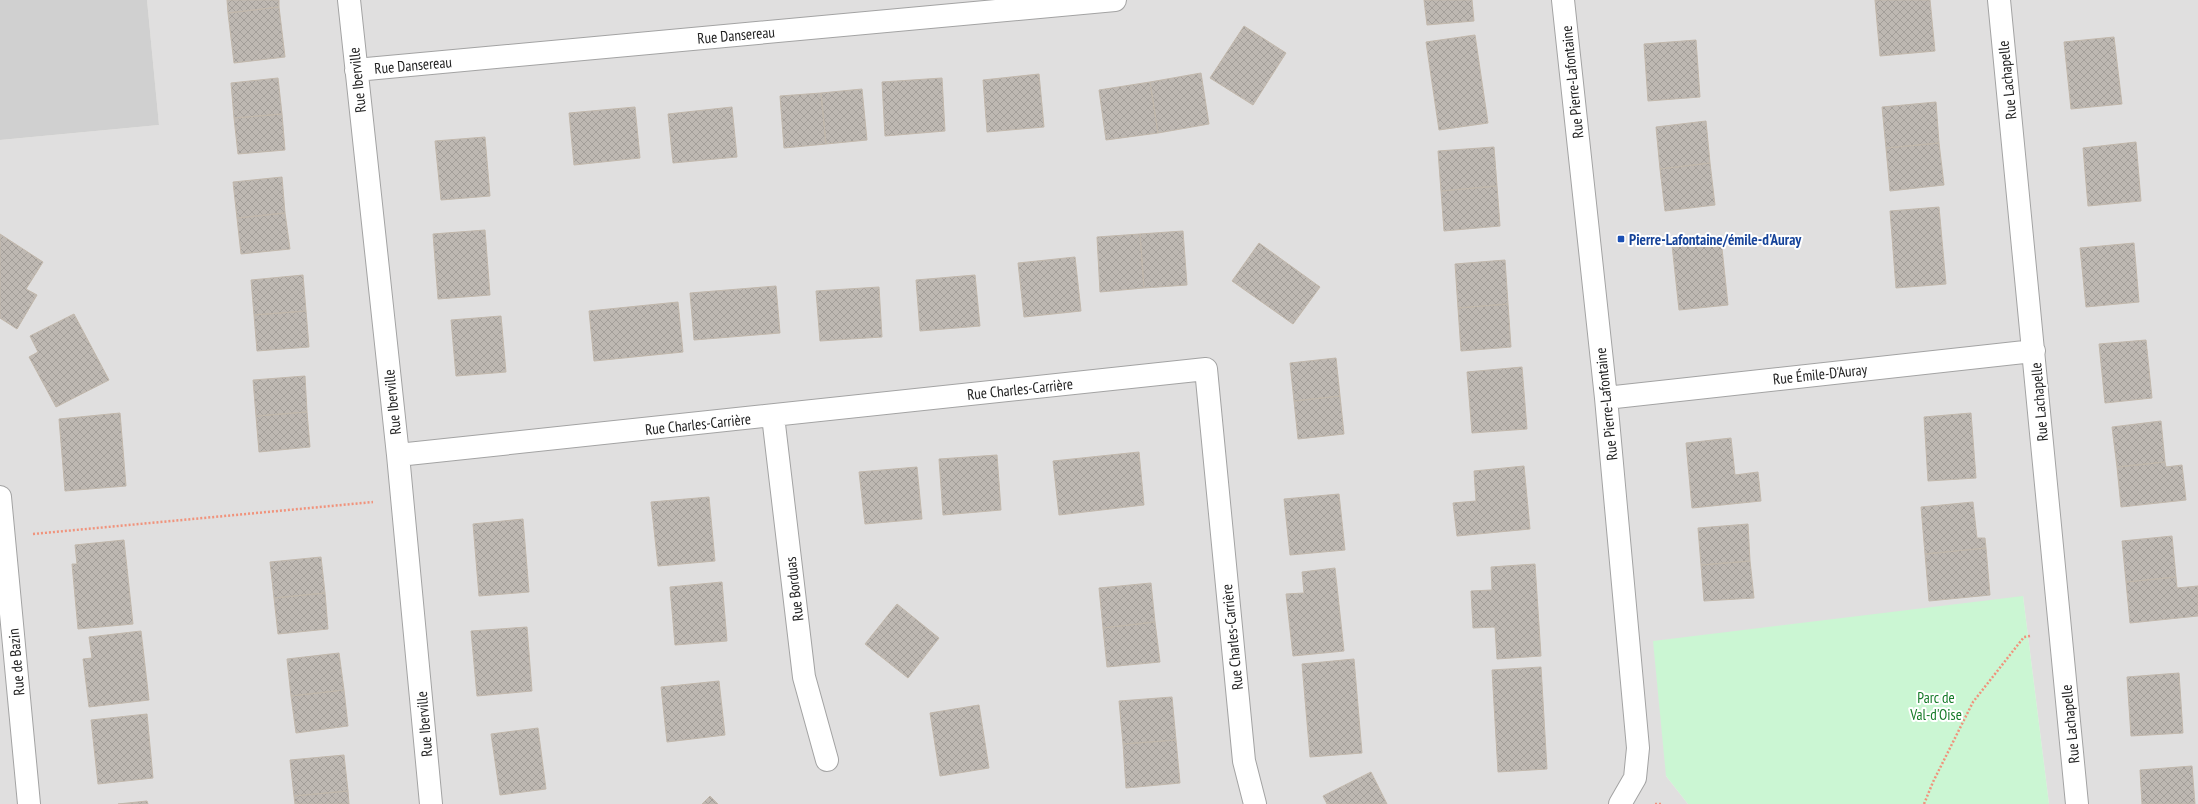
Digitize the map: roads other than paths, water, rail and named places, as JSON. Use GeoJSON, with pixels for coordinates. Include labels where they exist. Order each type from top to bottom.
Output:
{"type":"FeatureCollection","features":[{"type":"Feature","properties":{"kind":"street","name":"Rue Iberville"},"geometry":{"type":"LineString","coordinates":[[349,0],[398,455],[431,804]]}},
{"type":"Feature","properties":{"kind":"street","name":"Rue Dansereau"},"geometry":{"type":"LineString","coordinates":[[356,70],[1115,0]]}},
{"type":"Feature","properties":{"kind":"street","name":"Rue Pierre-Lafontaine"},"geometry":{"type":"LineString","coordinates":[[1563,0],[1606,398],[1638,748],[1635,778],[1620,804]]}},
{"type":"Feature","properties":{"kind":"street","name":"Rue Lachapelle"},"geometry":{"type":"LineString","coordinates":[[1999,0],[2077,804]]}},
{"type":"Feature","properties":{"kind":"street","name":"Rue Émile-D'Auray"},"geometry":{"type":"LineString","coordinates":[[1606,398],[2034,351]]}},
{"type":"Feature","properties":{"kind":"street","name":"Rue Charles-Carrière"},"geometry":{"type":"LineString","coordinates":[[398,455],[1206,369],[1244,761],[1255,804]]}},
{"type":"Feature","properties":{"kind":"street","name":"Rue Borduas"},"geometry":{"type":"LineString","coordinates":[[773,416],[804,677],[827,760]]}},
{"type":"Feature","properties":{"kind":"street","name":"Rue de Bazin"},"geometry":{"type":"LineString","coordinates":[[0,497],[5,537],[29,804]]}},
{"type":"Feature","properties":{"kind":"place","name":"Pierre-Lafontaine/émile-d'Auray"},"geometry":{"type":"Point","coordinates":[1621,239]}},
{"type":"Feature","properties":{"kind":"park label","name":"Parc de Val-d'Oise"},"geometry":{"type":"Point","coordinates":[1936,706]}}]}
